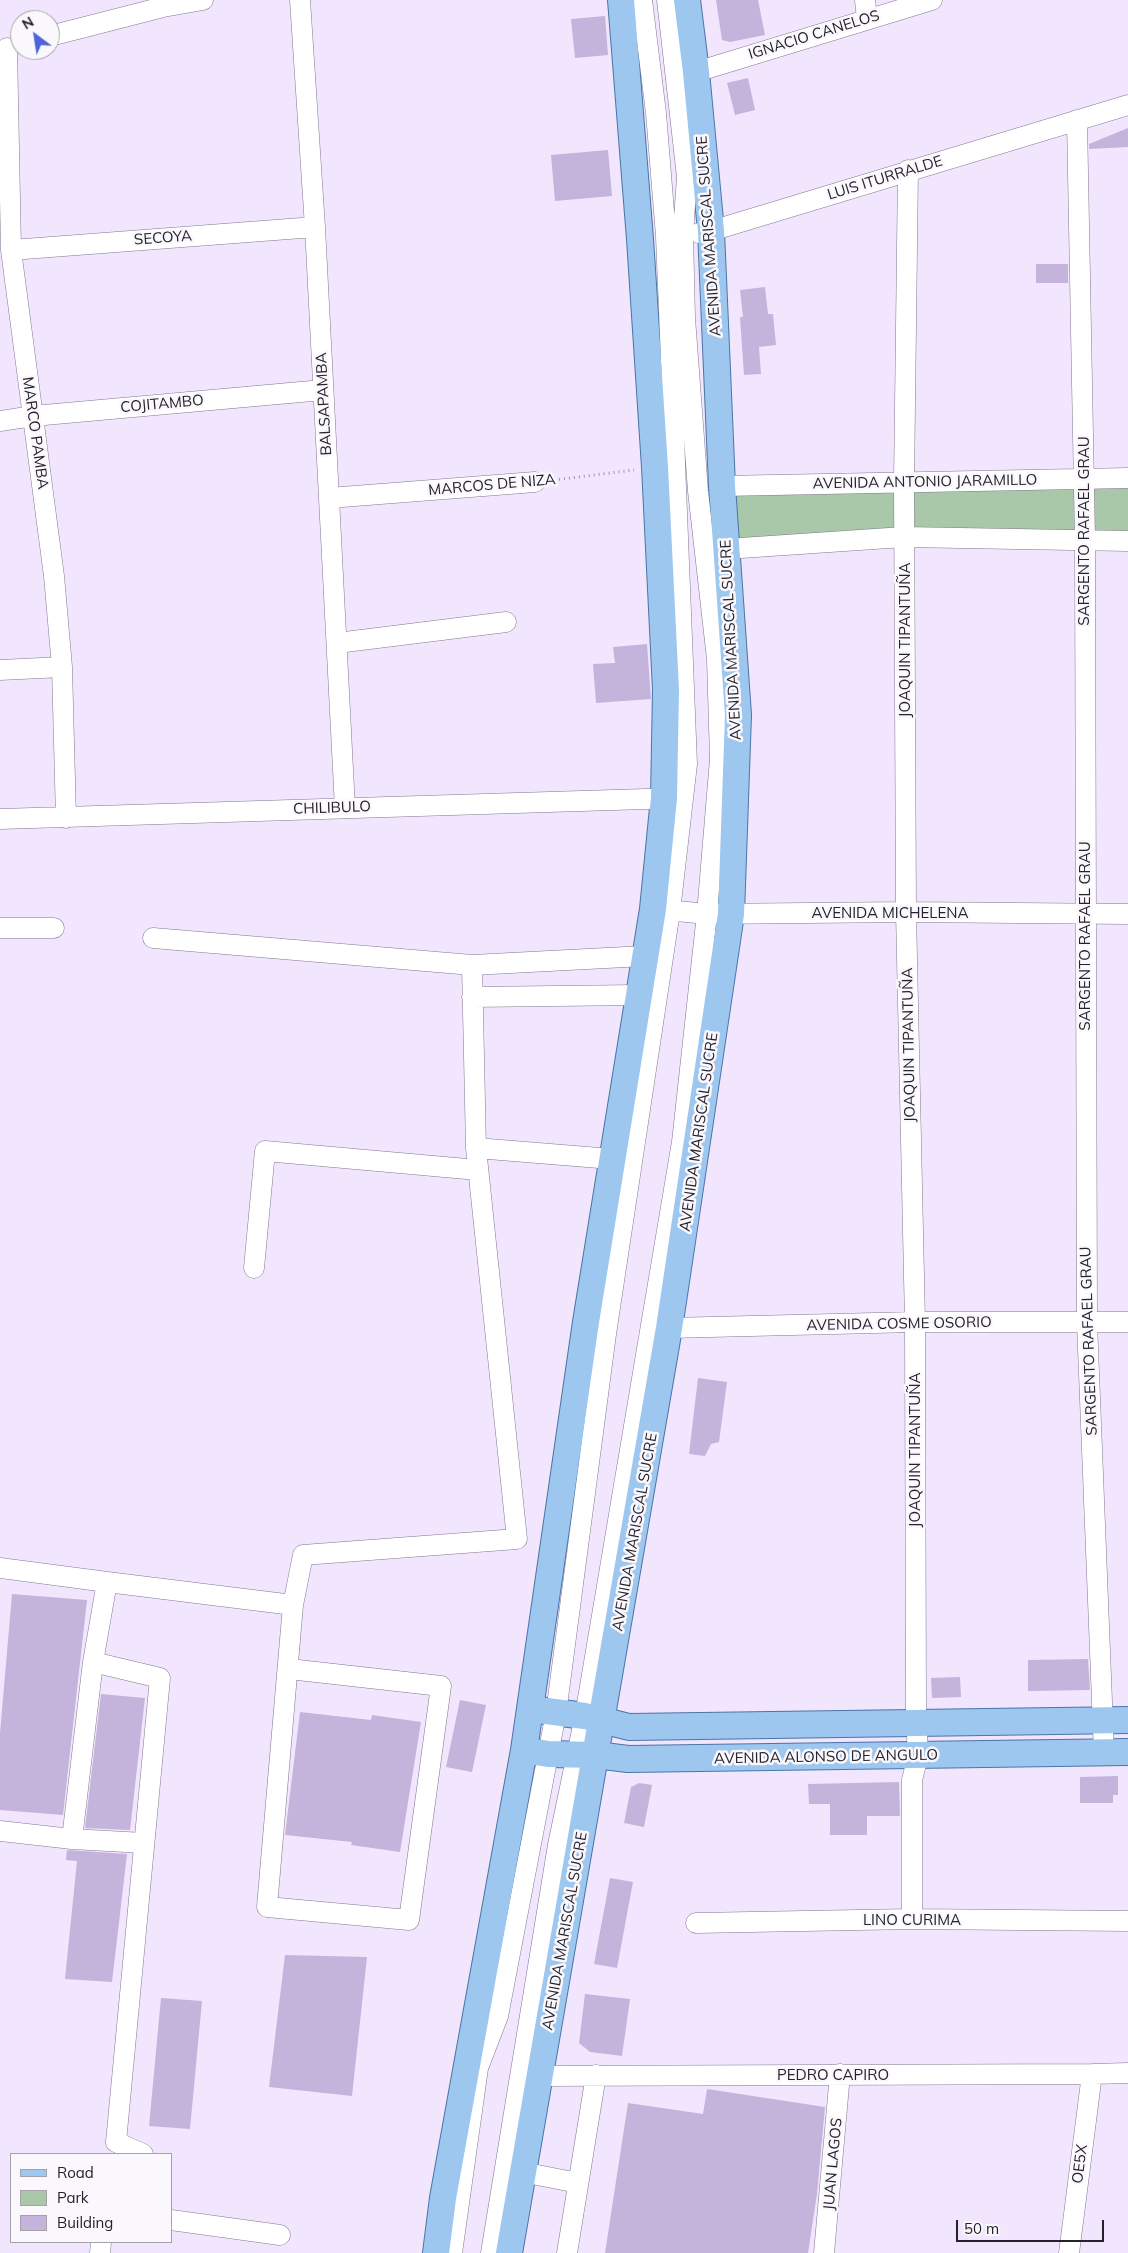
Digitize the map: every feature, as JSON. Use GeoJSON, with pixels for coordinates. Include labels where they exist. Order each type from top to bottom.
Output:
{"type":"FeatureCollection","features":[{"type":"Feature","properties":{"kind":"main road"},"geometry":{"type":"LineString","coordinates":[[436,2253],[443,2198],[543,1711],[586,1322],[645,956],[661,910],[673,798],[655,467],[640,239],[621,0]]}},
{"type":"Feature","properties":{"kind":"main road","name":"AVENIDA MARISCAL SUCRE"},"geometry":{"type":"LineString","coordinates":[[508,2253],[538,2076],[586,1754],[669,1328],[719,914],[738,715],[722,486],[711,231],[696,72],[687,0]]}},
{"type":"Feature","properties":{"kind":"main road"},"geometry":{"type":"LineString","coordinates":[[543,1711],[593,1718],[629,1727],[1116,1720]]}},
{"type":"Feature","properties":{"kind":"main road","name":"AVENIDA ALONSO DE ANGULO"},"geometry":{"type":"LineString","coordinates":[[536,1752],[586,1754],[628,1759],[1116,1752]]}},
{"type":"Feature","properties":{"kind":"street"},"geometry":{"type":"LineString","coordinates":[[60,33],[163,7],[203,0]]}},
{"type":"Feature","properties":{"kind":"street","name":"BALSAPAMBA"},"geometry":{"type":"LineString","coordinates":[[300,0],[315,227],[345,808]]}},
{"type":"Feature","properties":{"kind":"street"},"geometry":{"type":"LineString","coordinates":[[593,1718],[719,914],[720,759],[717,659],[698,491],[685,318],[642,0]]}},
{"type":"Feature","properties":{"kind":"street"},"geometry":{"type":"LineString","coordinates":[[668,0],[687,177],[674,235],[687,764],[673,798]]}},
{"type":"Feature","properties":{"kind":"street","name":"IGNACIO CANELOS"},"geometry":{"type":"LineString","coordinates":[[696,72],[866,9],[932,0]]}},
{"type":"Feature","properties":{"kind":"street","name":"MARCO PAMBA"},"geometry":{"type":"LineString","coordinates":[[9,47],[11,250],[54,576],[62,667],[66,818]]}},
{"type":"Feature","properties":{"kind":"street","name":"LUIS ITURRALDE"},"geometry":{"type":"LineString","coordinates":[[640,239],[711,231],[1128,105]]}},
{"type":"Feature","properties":{"kind":"street","name":"SARGENTO RAFAEL GRAU"},"geometry":{"type":"LineString","coordinates":[[1077,120],[1085,540],[1087,1323],[1116,1720],[1116,1752]]}},
{"type":"Feature","properties":{"kind":"street","name":"JOAQUIN TIPANTUÑA"},"geometry":{"type":"LineString","coordinates":[[908,170],[904,483],[906,912],[915,1322],[916,1723],[918,1756],[912,1780],[912,1919]]}},
{"type":"Feature","properties":{"kind":"street","name":"SECOYA"},"geometry":{"type":"LineString","coordinates":[[11,250],[315,227]]}},
{"type":"Feature","properties":{"kind":"street","name":"COJITAMBO"},"geometry":{"type":"LineString","coordinates":[[0,421],[33,416],[323,390]]}},
{"type":"Feature","properties":{"kind":"street","name":"AVENIDA ANTONIO JARAMILLO"},"geometry":{"type":"LineString","coordinates":[[722,486],[1128,478]]}},
{"type":"Feature","properties":{"kind":"street","name":"MARCOS DE NIZA"},"geometry":{"type":"LineString","coordinates":[[329,498],[535,482]]}},
{"type":"Feature","properties":{"kind":"street"},"geometry":{"type":"LineString","coordinates":[[726,548],[904,538],[1128,541]]}},
{"type":"Feature","properties":{"kind":"street"},"geometry":{"type":"LineString","coordinates":[[337,644],[506,622]]}},
{"type":"Feature","properties":{"kind":"street"},"geometry":{"type":"LineString","coordinates":[[0,670],[62,667]]}},
{"type":"Feature","properties":{"kind":"street","name":"CHILIBULO"},"geometry":{"type":"LineString","coordinates":[[0,819],[673,798]]}},
{"type":"Feature","properties":{"kind":"street"},"geometry":{"type":"LineString","coordinates":[[543,1711],[606,1334],[661,910]]}},
{"type":"Feature","properties":{"kind":"street","name":"AVENIDA MICHELENA"},"geometry":{"type":"LineString","coordinates":[[661,910],[719,914],[906,912],[1128,914]]}},
{"type":"Feature","properties":{"kind":"street"},"geometry":{"type":"LineString","coordinates":[[0,928],[54,928]]}},
{"type":"Feature","properties":{"kind":"street"},"geometry":{"type":"LineString","coordinates":[[154,938],[472,965],[645,956]]}},
{"type":"Feature","properties":{"kind":"street"},"geometry":{"type":"LineString","coordinates":[[289,1669],[441,1686],[409,1920],[267,1907],[289,1669],[293,1605],[303,1556],[517,1538],[476,1148],[472,965]]}},
{"type":"Feature","properties":{"kind":"street"},"geometry":{"type":"LineString","coordinates":[[472,997],[638,995]]}},
{"type":"Feature","properties":{"kind":"street"},"geometry":{"type":"LineString","coordinates":[[476,1148],[612,1159]]}},
{"type":"Feature","properties":{"kind":"street"},"geometry":{"type":"LineString","coordinates":[[254,1268],[265,1152],[478,1170]]}},
{"type":"Feature","properties":{"kind":"street","name":"AVENIDA COSME OSORIO"},"geometry":{"type":"LineString","coordinates":[[669,1328],[915,1322],[1128,1322]]}},
{"type":"Feature","properties":{"kind":"street"},"geometry":{"type":"LineString","coordinates":[[0,1568],[293,1605]]}},
{"type":"Feature","properties":{"kind":"street"},"geometry":{"type":"LineString","coordinates":[[72,1840],[93,1662],[107,1582]]}},
{"type":"Feature","properties":{"kind":"street"},"geometry":{"type":"LineString","coordinates":[[93,1662],[160,1678],[116,2142],[141,2153]]}},
{"type":"Feature","properties":{"kind":"street"},"geometry":{"type":"LineString","coordinates":[[452,2253],[478,2068],[498,2016],[536,1752]]}},
{"type":"Feature","properties":{"kind":"street"},"geometry":{"type":"LineString","coordinates":[[491,2253],[558,1845],[586,1754]]}},
{"type":"Feature","properties":{"kind":"street"},"geometry":{"type":"LineString","coordinates":[[0,1831],[72,1840],[144,1843]]}},
{"type":"Feature","properties":{"kind":"street","name":"LINO CURIMA"},"geometry":{"type":"LineString","coordinates":[[696,1922],[912,1919],[1128,1921]]}},
{"type":"Feature","properties":{"kind":"street","name":"PEDRO CAPIRO"},"geometry":{"type":"LineString","coordinates":[[538,2076],[1092,2074],[1128,2072]]}},
{"type":"Feature","properties":{"kind":"street","name":"JUAN LAGOS"},"geometry":{"type":"LineString","coordinates":[[824,2253],[840,2074]]}},
{"type":"Feature","properties":{"kind":"street","name":"OE5X"},"geometry":{"type":"LineString","coordinates":[[1069,2253],[1092,2074]]}},
{"type":"Feature","properties":{"kind":"street"},"geometry":{"type":"LineString","coordinates":[[567,2253],[596,2075]]}},
{"type":"Feature","properties":{"kind":"street"},"geometry":{"type":"LineString","coordinates":[[522,2172],[578,2183]]}},
{"type":"Feature","properties":{"kind":"street"},"geometry":{"type":"LineString","coordinates":[[172,2220],[280,2235]]}},
{"type":"Feature","properties":{"kind":"path","name":"MARCOS DE NIZA"},"geometry":{"type":"LineString","coordinates":[[535,482],[655,467]]}},
{"type":"Feature","properties":{"kind":"green space"},"geometry":{"type":"Polygon","coordinates":[[[1128,478],[1128,541],[726,549],[722,486],[1128,478]]]}},
{"type":"Feature","properties":{"kind":"building"},"geometry":{"type":"Polygon","coordinates":[[[716,0],[758,0],[765,35],[730,42],[722,40],[716,0]]]}},
{"type":"Feature","properties":{"kind":"building"},"geometry":{"type":"Polygon","coordinates":[[[605,16],[608,55],[575,58],[571,19],[605,16]]]}},
{"type":"Feature","properties":{"kind":"building"},"geometry":{"type":"Polygon","coordinates":[[[748,78],[755,110],[735,115],[727,83],[748,78]]]}},
{"type":"Feature","properties":{"kind":"building"},"geometry":{"type":"Polygon","coordinates":[[[1128,128],[1128,147],[1089,149],[1089,144],[1128,128]]]}},
{"type":"Feature","properties":{"kind":"building"},"geometry":{"type":"Polygon","coordinates":[[[608,150],[612,196],[555,201],[551,155],[608,150]]]}},
{"type":"Feature","properties":{"kind":"building"},"geometry":{"type":"Polygon","coordinates":[[[1036,264],[1068,264],[1068,283],[1036,283],[1036,264]]]}},
{"type":"Feature","properties":{"kind":"building"},"geometry":{"type":"Polygon","coordinates":[[[765,287],[768,314],[773,314],[776,345],[759,347],[761,374],[744,375],[740,317],[743,317],[740,290],[765,287]]]}},
{"type":"Feature","properties":{"kind":"building"},"geometry":{"type":"Polygon","coordinates":[[[647,644],[651,699],[596,703],[593,664],[615,663],[613,647],[647,644]]]}},
{"type":"Feature","properties":{"kind":"building"},"geometry":{"type":"Polygon","coordinates":[[[698,1378],[727,1382],[719,1442],[711,1444],[705,1456],[689,1454],[698,1378]]]}},
{"type":"Feature","properties":{"kind":"building"},"geometry":{"type":"Polygon","coordinates":[[[12,1594],[87,1600],[63,1815],[0,1810],[0,1733],[12,1594]]]}},
{"type":"Feature","properties":{"kind":"building"},"geometry":{"type":"Polygon","coordinates":[[[1088,1659],[1090,1690],[1028,1691],[1028,1660],[1088,1659]]]}},
{"type":"Feature","properties":{"kind":"building"},"geometry":{"type":"Polygon","coordinates":[[[960,1677],[961,1697],[932,1698],[931,1678],[960,1677]]]}},
{"type":"Feature","properties":{"kind":"building"},"geometry":{"type":"Polygon","coordinates":[[[101,1694],[145,1698],[130,1830],[85,1828],[101,1694]]]}},
{"type":"Feature","properties":{"kind":"building"},"geometry":{"type":"Polygon","coordinates":[[[460,1700],[486,1705],[472,1772],[446,1767],[460,1700]]]}},
{"type":"Feature","properties":{"kind":"building"},"geometry":{"type":"Polygon","coordinates":[[[300,1712],[371,1720],[372,1715],[421,1722],[400,1852],[351,1845],[352,1842],[285,1835],[300,1712]]]}},
{"type":"Feature","properties":{"kind":"building"},"geometry":{"type":"Polygon","coordinates":[[[1118,1776],[1118,1795],[1113,1795],[1113,1803],[1080,1803],[1080,1777],[1118,1776]]]}},
{"type":"Feature","properties":{"kind":"building"},"geometry":{"type":"Polygon","coordinates":[[[899,1782],[900,1816],[867,1816],[867,1835],[830,1835],[830,1804],[809,1804],[808,1784],[899,1782]]]}},
{"type":"Feature","properties":{"kind":"building"},"geometry":{"type":"Polygon","coordinates":[[[639,1783],[652,1785],[644,1827],[624,1823],[631,1787],[639,1783]]]}},
{"type":"Feature","properties":{"kind":"building"},"geometry":{"type":"Polygon","coordinates":[[[67,1850],[127,1854],[112,1982],[65,1979],[77,1861],[66,1860],[67,1850]]]}},
{"type":"Feature","properties":{"kind":"building"},"geometry":{"type":"Polygon","coordinates":[[[610,1878],[633,1882],[617,1968],[594,1964],[610,1878]]]}},
{"type":"Feature","properties":{"kind":"building"},"geometry":{"type":"Polygon","coordinates":[[[285,1955],[367,1957],[352,2096],[269,2087],[285,1955]]]}},
{"type":"Feature","properties":{"kind":"building"},"geometry":{"type":"Polygon","coordinates":[[[585,1994],[630,1999],[622,2056],[590,2052],[579,2043],[585,1994]]]}},
{"type":"Feature","properties":{"kind":"building"},"geometry":{"type":"Polygon","coordinates":[[[161,1998],[202,2001],[190,2129],[149,2126],[161,1998]]]}},
{"type":"Feature","properties":{"kind":"building"},"geometry":{"type":"Polygon","coordinates":[[[707,2089],[825,2107],[817,2194],[808,2253],[605,2253],[628,2103],[703,2114],[707,2089]]]}}]}
